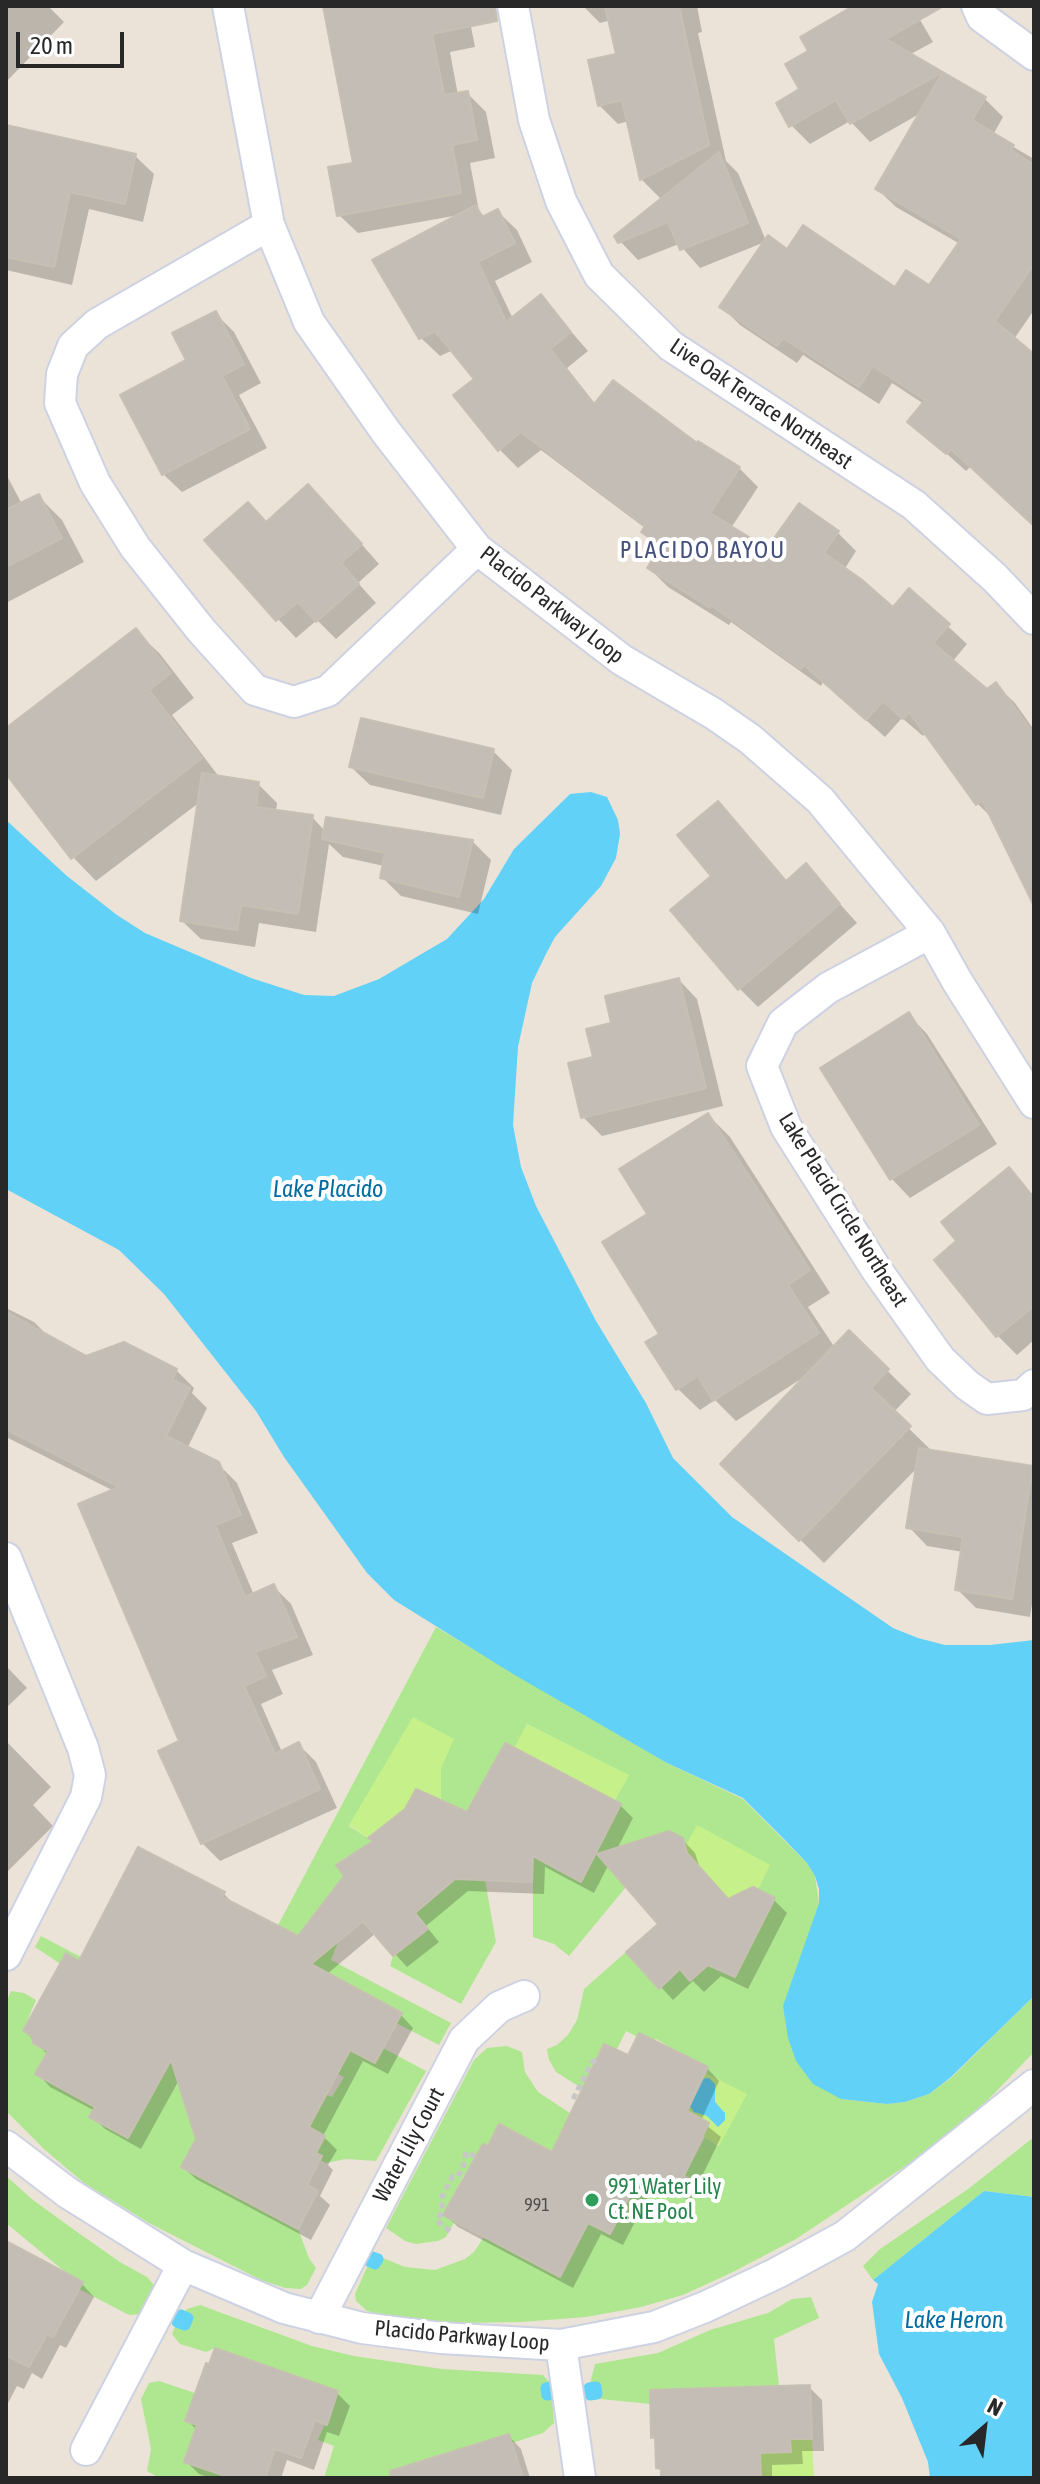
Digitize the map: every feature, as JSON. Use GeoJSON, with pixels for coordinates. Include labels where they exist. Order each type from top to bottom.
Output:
{"type":"FeatureCollection","features":[{"type":"Feature","properties":{"kind":"street","name":"Placido Parkway Loop"},"geometry":{"type":"LineString","coordinates":[[228,6],[269,225],[309,322],[386,432],[477,549],[622,660],[750,739],[820,800],[930,933],[1034,1103]]}},
{"type":"Feature","properties":{"kind":"street","name":"Live Oak Terrace Northeast"},"geometry":{"type":"LineString","coordinates":[[513,6],[534,120],[561,201],[599,275],[671,346],[914,505],[995,578],[1034,619]]}},
{"type":"Feature","properties":{"kind":"street"},"geometry":{"type":"LineString","coordinates":[[977,6],[982,17],[1034,55]]}},
{"type":"Feature","properties":{"kind":"street"},"geometry":{"type":"LineString","coordinates":[[269,225],[97,324],[73,346],[62,374],[60,403],[95,483],[135,547],[201,630],[255,690],[294,702],[328,691],[477,549]]}},
{"type":"Feature","properties":{"kind":"street","name":"Lake Placid Circle Northeast"},"geometry":{"type":"LineString","coordinates":[[930,933],[828,988],[783,1023],[762,1066],[786,1127],[876,1269],[940,1359],[987,1399],[1023,1395],[1034,1385]]}},
{"type":"Feature","properties":{"kind":"street"},"geometry":{"type":"LineString","coordinates":[[6,1558],[83,1748],[90,1775],[86,1797],[6,1955]]}},
{"type":"Feature","properties":{"kind":"street","name":"Water Lily Court"},"geometry":{"type":"LineString","coordinates":[[319,2318],[464,2040],[499,2007],[524,1996]]}},
{"type":"Feature","properties":{"kind":"street","name":"Placido Parkway Loop"},"geometry":{"type":"LineString","coordinates":[[6,2146],[68,2193],[183,2265],[284,2308],[362,2328],[441,2338],[561,2345],[654,2327],[705,2307],[804,2259],[845,2236],[1034,2085]]}},
{"type":"Feature","properties":{"kind":"street"},"geometry":{"type":"LineString","coordinates":[[86,2450],[183,2265]]}},
{"type":"Feature","properties":{"kind":"street"},"geometry":{"type":"LineString","coordinates":[[561,2345],[580,2478]]}},
{"type":"Feature","properties":{"kind":"path"},"geometry":{"type":"LineString","coordinates":[[573,2099],[592,2062],[597,2060]]}},
{"type":"Feature","properties":{"kind":"path"},"geometry":{"type":"LineString","coordinates":[[450,2231],[437,2221],[442,2211],[442,2197],[452,2177],[457,2177],[463,2168],[466,2152],[476,2157]]}},
{"type":"Feature","properties":{"kind":"green space"},"geometry":{"type":"Polygon","coordinates":[[[436,1627],[667,1763],[743,1799],[807,1863],[815,1876],[819,1903],[798,1967],[841,2099],[887,2104],[929,2094],[951,2078],[1034,1996],[1034,2052],[988,2100],[928,2151],[796,2239],[683,2295],[641,2307],[586,2317],[522,2322],[463,2323],[389,2317],[367,2311],[356,2301],[355,2294],[373,2254],[405,2267],[435,2270],[465,2259],[484,2237],[560,2277],[588,2223],[578,2165],[500,2125],[475,2181],[464,2175],[444,2215],[455,2221],[446,2237],[416,2244],[405,2241],[386,2228],[474,2060],[487,2048],[507,2046],[522,2052],[525,2072],[538,2092],[690,2192],[696,2182],[685,2175],[705,2137],[718,2146],[687,2057],[656,2039],[649,2043],[626,2031],[614,2055],[586,2091],[556,2072],[547,2049],[568,2035],[577,2020],[584,1989],[626,1952],[659,1989],[680,1969],[711,1962],[713,1967],[736,1975],[772,1904],[771,1896],[758,1889],[769,1866],[698,1826],[685,1847],[683,1838],[670,1831],[654,1836],[626,1887],[569,1956],[554,1944],[533,1937],[533,1846],[566,1857],[559,1870],[582,1882],[621,1804],[615,1800],[628,1776],[527,1724],[490,1817],[485,1880],[496,1942],[461,2004],[390,1966],[393,1956],[428,1929],[410,1907],[421,1908],[461,1874],[441,1801],[440,1768],[349,1826],[373,1841],[336,1864],[344,1876],[307,1925],[338,1942],[331,1960],[451,2023],[439,2045],[396,2023],[371,2004],[324,2094],[332,2097],[344,2077],[338,2074],[356,2041],[383,2048],[426,2071],[376,2161],[346,2159],[326,2163],[320,2160],[322,2156],[316,2153],[325,2135],[254,2098],[198,2097],[189,2116],[196,2139],[181,2167],[298,2229],[316,2268],[307,2285],[301,2289],[285,2288],[261,2280],[149,2223],[84,2183],[6,2111],[6,2003],[11,1991],[24,1993],[36,2000],[23,2031],[32,2036],[33,2043],[48,2052],[36,2075],[95,2107],[191,2023],[67,1954],[59,1966],[35,1947],[41,1936],[222,2031],[436,1627]]]}},
{"type":"Feature","properties":{"kind":"green space"},"geometry":{"type":"Polygon","coordinates":[[[413,1717],[454,1739],[441,1768],[441,1801],[405,1809],[368,1838],[349,1825],[413,1717]]]}},
{"type":"Feature","properties":{"kind":"green space"},"geometry":{"type":"Polygon","coordinates":[[[527,1724],[629,1775],[615,1800],[514,1748],[527,1724]]]}},
{"type":"Feature","properties":{"kind":"green space"},"geometry":{"type":"Polygon","coordinates":[[[697,1825],[770,1865],[758,1889],[753,1887],[745,1891],[737,1909],[687,1853],[685,1847],[697,1825]]]}},
{"type":"Feature","properties":{"kind":"green space"},"geometry":{"type":"Polygon","coordinates":[[[688,2064],[747,2094],[719,2146],[705,2137],[669,2089],[688,2064]]]}},
{"type":"Feature","properties":{"kind":"green space"},"geometry":{"type":"Polygon","coordinates":[[[1034,2137],[1034,2197],[984,2191],[873,2280],[863,2266],[880,2249],[968,2189],[1034,2137]]]}},
{"type":"Feature","properties":{"kind":"green space"},"geometry":{"type":"Polygon","coordinates":[[[6,2176],[80,2234],[147,2277],[155,2286],[142,2314],[129,2315],[79,2289],[82,2282],[6,2223],[6,2176]]]}},
{"type":"Feature","properties":{"kind":"green space"},"geometry":{"type":"Polygon","coordinates":[[[811,2297],[819,2318],[774,2339],[779,2386],[650,2390],[650,2404],[591,2398],[589,2388],[595,2364],[658,2353],[710,2330],[768,2313],[792,2299],[811,2297]]]}},
{"type":"Feature","properties":{"kind":"green space"},"geometry":{"type":"Polygon","coordinates":[[[200,2305],[312,2346],[354,2356],[442,2369],[543,2375],[551,2384],[554,2423],[543,2433],[512,2443],[509,2434],[399,2478],[324,2478],[334,2446],[318,2440],[338,2391],[215,2348],[206,2352],[180,2344],[172,2334],[177,2322],[187,2309],[200,2305]]]}},
{"type":"Feature","properties":{"kind":"green space"},"geometry":{"type":"Polygon","coordinates":[[[159,2381],[195,2393],[185,2421],[197,2425],[184,2461],[231,2478],[159,2478],[147,2471],[151,2449],[141,2399],[149,2383],[159,2381]]]}},
{"type":"Feature","properties":{"kind":"green space"},"geometry":{"type":"Polygon","coordinates":[[[790,2439],[812,2439],[814,2478],[761,2478],[760,2453],[791,2451],[790,2439]]]}},
{"type":"Feature","properties":{"kind":"water","name":"Lake Placido"},"geometry":{"type":"Polygon","coordinates":[[[591,792],[607,797],[618,820],[620,834],[616,858],[601,886],[555,937],[532,983],[518,1047],[513,1125],[521,1167],[536,1206],[596,1321],[646,1403],[673,1458],[732,1517],[893,1628],[945,1645],[990,1645],[1034,1640],[1034,1996],[950,2078],[929,2094],[905,2102],[887,2104],[841,2099],[813,2084],[796,2061],[788,2038],[783,2006],[819,1903],[819,1889],[807,1863],[784,1839],[743,1798],[667,1763],[513,1674],[394,1600],[367,1573],[284,1457],[256,1411],[164,1294],[119,1250],[6,1189],[6,820],[67,876],[145,933],[251,978],[304,995],[334,996],[379,979],[447,939],[484,899],[514,849],[570,794],[591,792]]]}},
{"type":"Feature","properties":{"kind":"water"},"geometry":{"type":"Polygon","coordinates":[[[709,2078],[715,2084],[715,2102],[725,2113],[725,2120],[718,2127],[707,2116],[694,2112],[689,2105],[699,2079],[709,2078]]]}},
{"type":"Feature","properties":{"kind":"water","name":"Lake Heron"},"geometry":{"type":"Polygon","coordinates":[[[984,2191],[1034,2197],[1034,2478],[930,2478],[928,2462],[902,2398],[879,2354],[872,2302],[878,2284],[873,2280],[984,2191]]]}},
{"type":"Feature","properties":{"kind":"building"},"geometry":{"type":"Polygon","coordinates":[[[323,6],[495,6],[497,21],[432,34],[444,95],[468,91],[477,140],[452,145],[461,193],[337,216],[328,167],[353,163],[323,6]]]}},
{"type":"Feature","properties":{"kind":"building"},"geometry":{"type":"Polygon","coordinates":[[[605,6],[679,6],[709,145],[640,180],[622,100],[598,106],[588,60],[616,54],[605,6]]]}},
{"type":"Feature","properties":{"kind":"building"},"geometry":{"type":"Polygon","coordinates":[[[853,6],[944,6],[886,39],[943,72],[850,124],[836,100],[789,127],[776,103],[799,89],[785,64],[808,51],[800,37],[853,6]]]}},
{"type":"Feature","properties":{"kind":"building"},"geometry":{"type":"Polygon","coordinates":[[[943,72],[986,97],[972,120],[1014,145],[1011,150],[1034,165],[1034,264],[995,321],[1034,354],[1034,526],[951,449],[946,454],[907,422],[925,400],[873,366],[859,387],[783,338],[777,346],[719,307],[768,235],[787,249],[803,225],[895,287],[906,270],[929,285],[961,239],[875,189],[943,72]]]}},
{"type":"Feature","properties":{"kind":"building"},"geometry":{"type":"Polygon","coordinates":[[[6,125],[136,154],[125,204],[70,192],[54,267],[6,257],[6,125]]]}},
{"type":"Feature","properties":{"kind":"building"},"geometry":{"type":"Polygon","coordinates":[[[719,152],[748,223],[680,250],[668,222],[618,243],[614,236],[719,152]]]}},
{"type":"Feature","properties":{"kind":"building"},"geometry":{"type":"Polygon","coordinates":[[[476,205],[482,217],[498,209],[515,243],[478,262],[506,322],[541,294],[571,332],[550,349],[594,404],[613,380],[697,443],[740,467],[710,513],[767,548],[799,503],[839,531],[824,553],[893,607],[909,588],[950,624],[933,643],[987,689],[996,682],[1034,734],[1034,906],[982,800],[976,805],[909,712],[903,719],[883,701],[866,720],[804,665],[801,669],[711,605],[710,608],[647,568],[661,546],[641,532],[645,526],[521,432],[498,451],[453,395],[474,379],[435,331],[419,339],[372,260],[476,205]]]}},
{"type":"Feature","properties":{"kind":"building"},"geometry":{"type":"Polygon","coordinates":[[[216,311],[244,364],[222,376],[250,429],[162,475],[120,395],[186,360],[172,333],[216,311]]]}},
{"type":"Feature","properties":{"kind":"building"},"geometry":{"type":"Polygon","coordinates":[[[308,484],[362,544],[341,563],[359,584],[316,622],[298,602],[276,621],[204,540],[248,502],[266,522],[308,484]]]}},
{"type":"Feature","properties":{"kind":"building"},"geometry":{"type":"Polygon","coordinates":[[[39,494],[62,538],[6,567],[6,510],[39,494]]]}},
{"type":"Feature","properties":{"kind":"building"},"geometry":{"type":"Polygon","coordinates":[[[136,628],[171,673],[149,690],[202,758],[71,859],[6,774],[6,728],[136,628]]]}},
{"type":"Feature","properties":{"kind":"building"},"geometry":{"type":"Polygon","coordinates":[[[361,718],[494,749],[483,798],[349,767],[361,718]]]}},
{"type":"Feature","properties":{"kind":"building"},"geometry":{"type":"Polygon","coordinates":[[[202,773],[259,782],[256,807],[313,815],[298,914],[241,905],[237,930],[180,921],[202,773]]]}},
{"type":"Feature","properties":{"kind":"building"},"geometry":{"type":"Polygon","coordinates":[[[718,801],[786,881],[806,863],[840,904],[738,990],[670,910],[711,876],[677,835],[718,801]]]}},
{"type":"Feature","properties":{"kind":"building"},"geometry":{"type":"Polygon","coordinates":[[[326,817],[473,840],[459,897],[380,878],[385,853],[322,839],[326,817]]]}},
{"type":"Feature","properties":{"kind":"building"},"geometry":{"type":"Polygon","coordinates":[[[679,978],[706,1088],[581,1118],[568,1063],[593,1057],[586,1029],[611,1023],[605,996],[679,978]]]}},
{"type":"Feature","properties":{"kind":"building"},"geometry":{"type":"Polygon","coordinates":[[[909,1012],[979,1125],[890,1180],[820,1068],[909,1012]]]}},
{"type":"Feature","properties":{"kind":"building"},"geometry":{"type":"Polygon","coordinates":[[[708,1113],[810,1270],[788,1285],[819,1333],[713,1401],[698,1376],[676,1390],[645,1342],[659,1334],[602,1242],[647,1214],[619,1169],[708,1113]]]}},
{"type":"Feature","properties":{"kind":"building"},"geometry":{"type":"Polygon","coordinates":[[[1009,1167],[1034,1198],[1034,1306],[996,1337],[934,1260],[956,1241],[941,1222],[1009,1167]]]}},
{"type":"Feature","properties":{"kind":"building"},"geometry":{"type":"Polygon","coordinates":[[[6,1312],[86,1356],[124,1342],[177,1369],[172,1380],[190,1388],[166,1436],[219,1462],[241,1515],[215,1525],[245,1597],[274,1584],[297,1637],[255,1652],[266,1676],[244,1686],[275,1754],[299,1742],[320,1789],[201,1844],[158,1751],[179,1741],[78,1504],[119,1487],[6,1429],[6,1312]]]}},
{"type":"Feature","properties":{"kind":"building"},"geometry":{"type":"Polygon","coordinates":[[[849,1330],[889,1369],[871,1388],[911,1426],[799,1541],[720,1464],[849,1330]]]}},
{"type":"Feature","properties":{"kind":"building"},"geometry":{"type":"Polygon","coordinates":[[[919,1448],[1033,1466],[1012,1599],[955,1590],[963,1537],[906,1528],[919,1448]]]}},
{"type":"Feature","properties":{"kind":"building"},"geometry":{"type":"Polygon","coordinates":[[[505,1743],[621,1804],[581,1882],[533,1856],[532,1882],[455,1879],[415,1913],[428,1929],[393,1956],[363,1921],[311,1964],[402,2013],[375,2063],[350,2050],[309,2127],[325,2136],[316,2153],[322,2156],[307,2185],[318,2191],[298,2229],[181,2167],[196,2139],[171,2060],[128,2138],[89,2117],[95,2107],[35,2074],[48,2051],[33,2043],[32,2036],[23,2031],[66,1953],[79,1961],[138,1847],[225,1892],[222,1897],[298,1936],[344,1876],[336,1865],[373,1841],[368,1838],[405,1809],[416,1789],[467,1812],[505,1743]]]}},
{"type":"Feature","properties":{"kind":"building"},"geometry":{"type":"Polygon","coordinates":[[[669,1831],[683,1838],[687,1853],[728,1899],[753,1887],[775,1898],[735,1977],[708,1965],[690,1981],[680,1969],[659,1989],[626,1952],[658,1924],[597,1854],[669,1831]]]}},
{"type":"Feature","properties":{"kind":"building"},"geometry":{"type":"Polygon","coordinates":[[[639,2033],[708,2067],[687,2111],[709,2123],[677,2190],[642,2173],[610,2234],[588,2223],[560,2277],[443,2215],[483,2144],[488,2146],[499,2124],[552,2152],[604,2044],[628,2055],[639,2033]]]}},
{"type":"Feature","properties":{"kind":"building"},"geometry":{"type":"Polygon","coordinates":[[[6,2241],[83,2282],[53,2337],[47,2334],[29,2367],[6,2355],[6,2241]]]}},
{"type":"Feature","properties":{"kind":"building"},"geometry":{"type":"Polygon","coordinates":[[[215,2348],[338,2391],[327,2425],[315,2420],[301,2458],[275,2449],[265,2478],[231,2478],[184,2462],[197,2425],[185,2421],[206,2363],[209,2364],[215,2348]]]}},
{"type":"Feature","properties":{"kind":"building"},"geometry":{"type":"Polygon","coordinates":[[[810,2385],[812,2439],[790,2439],[791,2452],[760,2453],[761,2478],[661,2478],[661,2469],[656,2468],[655,2437],[651,2438],[650,2390],[810,2385]]]}},
{"type":"Feature","properties":{"kind":"building"},"geometry":{"type":"Polygon","coordinates":[[[509,2434],[523,2478],[391,2478],[390,2471],[509,2434]]]}},
{"type":"Feature","properties":{"kind":"waterway"},"geometry":{"type":"LineString","coordinates":[[372,2257],[378,2259],[375,2264],[370,2262],[372,2257]]}},
{"type":"Feature","properties":{"kind":"waterway"},"geometry":{"type":"LineString","coordinates":[[181,2315],[188,2318],[185,2325],[177,2322],[181,2315]]}},
{"type":"Feature","properties":{"kind":"waterway"},"geometry":{"type":"LineString","coordinates":[[552,2387],[553,2394],[547,2395],[546,2388],[552,2387]]}},
{"type":"Feature","properties":{"kind":"waterway"},"geometry":{"type":"LineString","coordinates":[[596,2387],[597,2394],[590,2395],[589,2388],[596,2387]]}},
{"type":"Feature","properties":{"kind":"place","name":"991 Water Lily Ct. NE Pool"},"geometry":{"type":"Point","coordinates":[592,2200]}},
{"type":"Feature","properties":{"kind":"district","name":"PLACIDO BAYOU"},"geometry":{"type":"Point","coordinates":[703,550]}}]}
